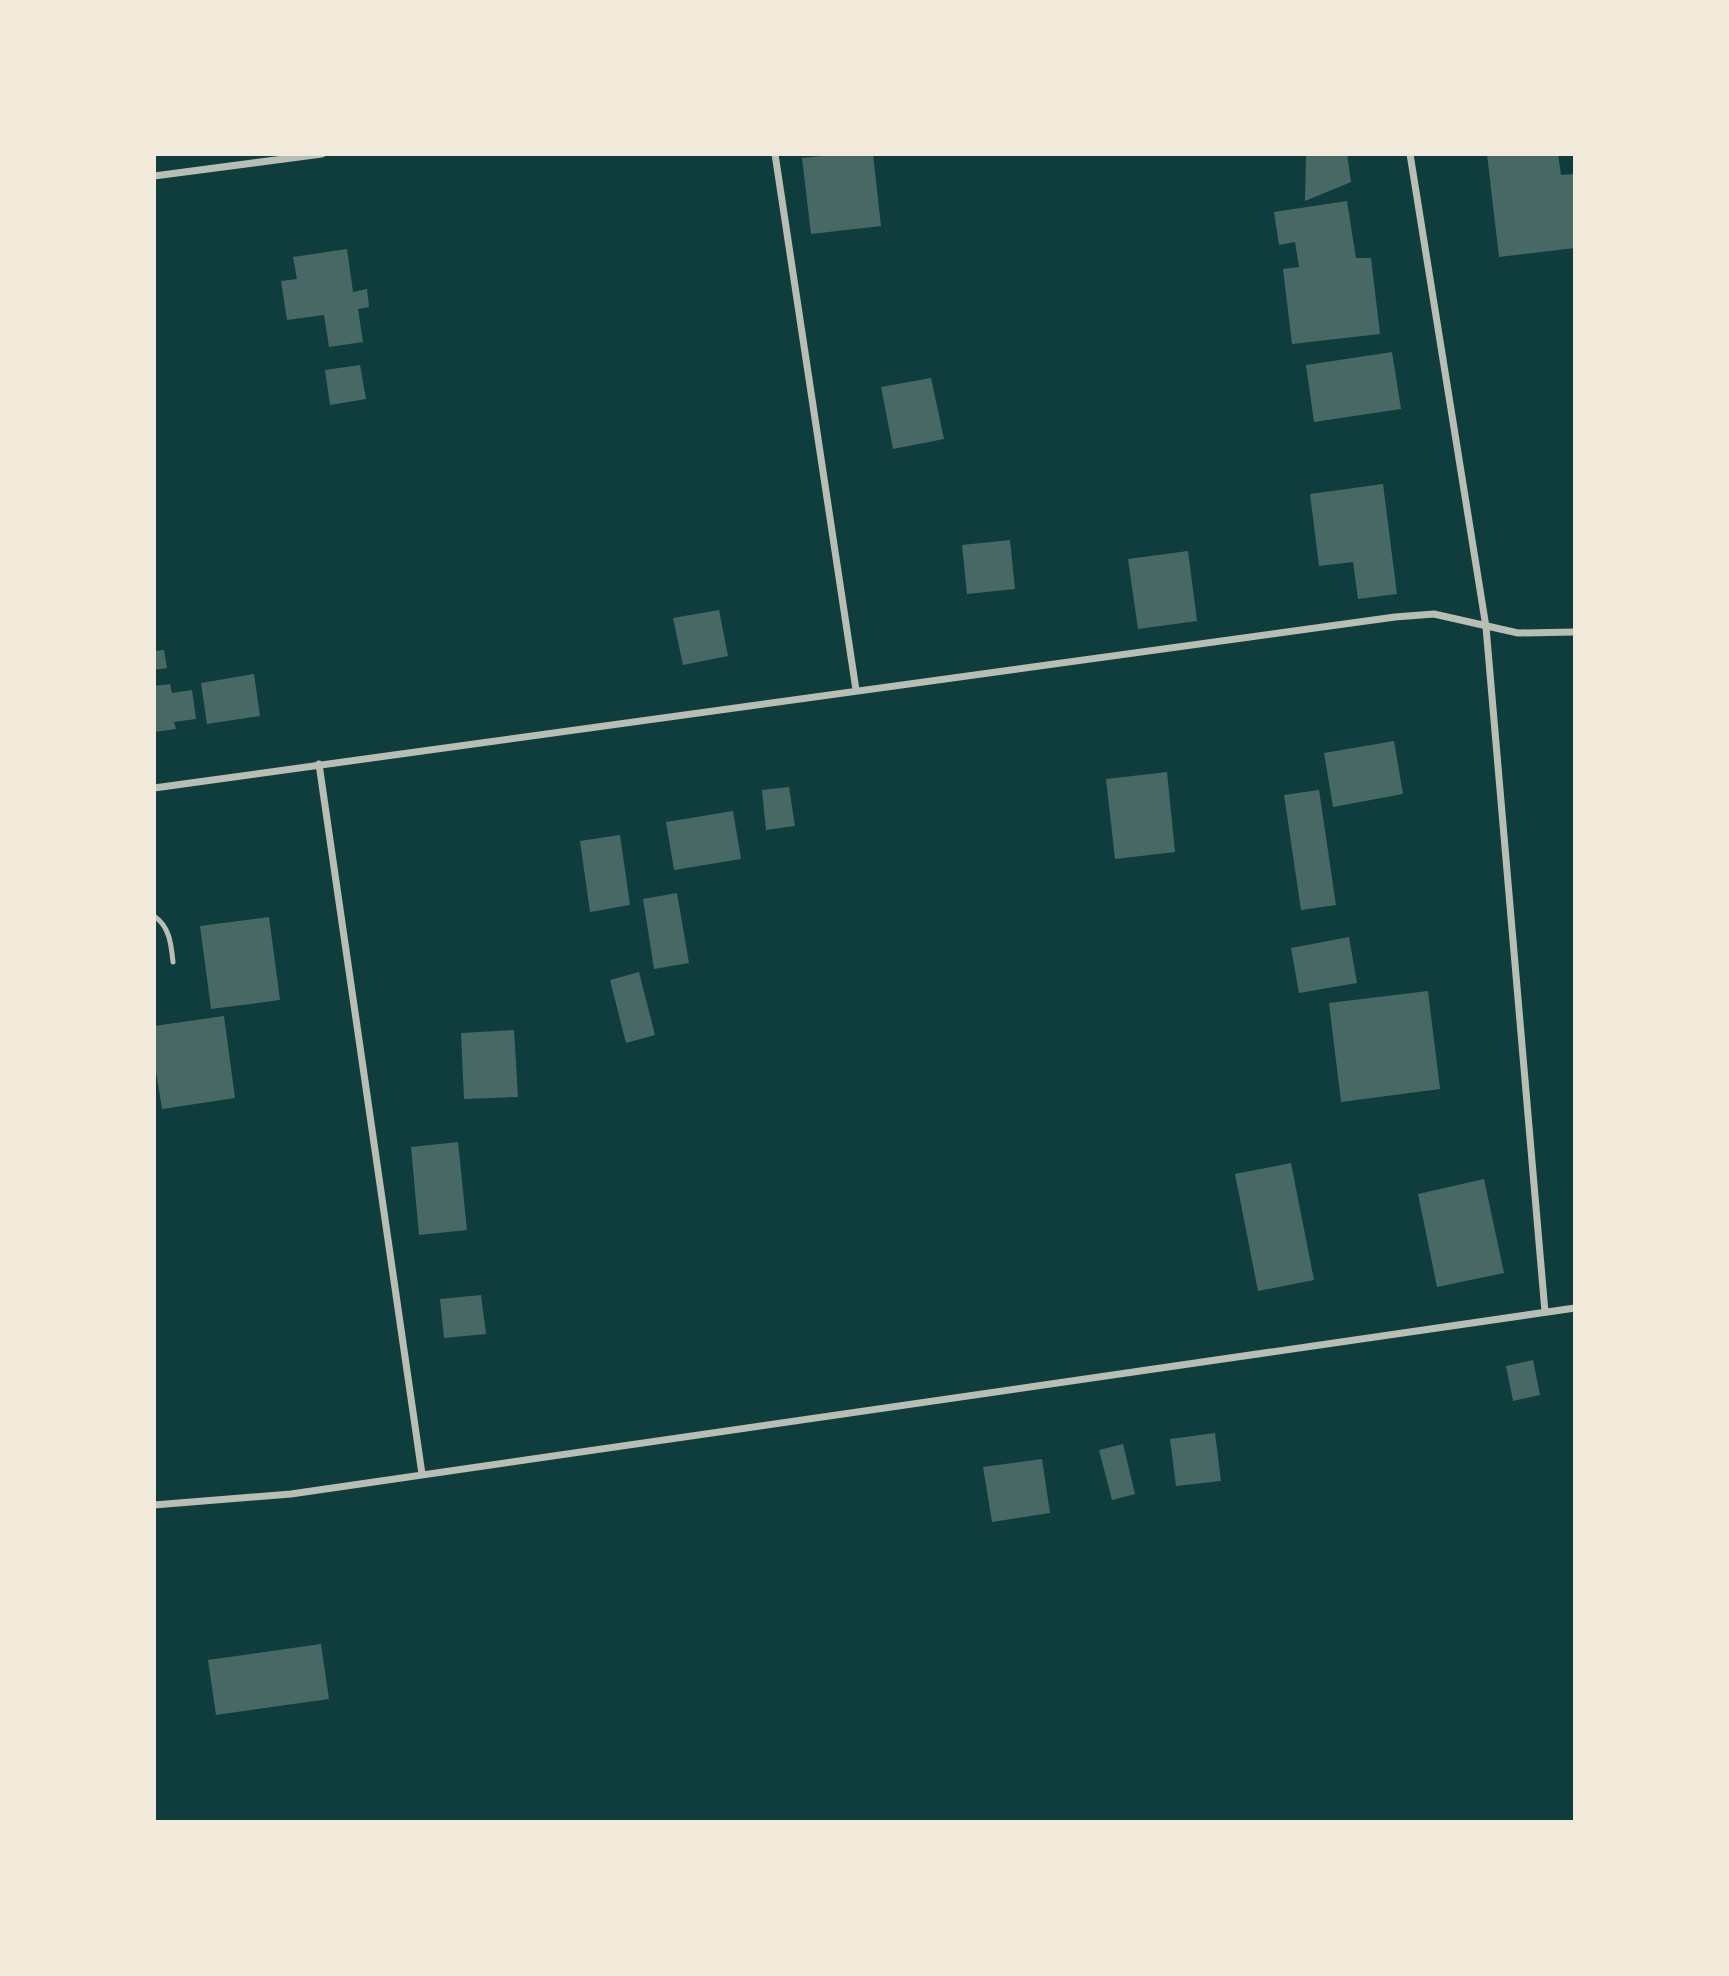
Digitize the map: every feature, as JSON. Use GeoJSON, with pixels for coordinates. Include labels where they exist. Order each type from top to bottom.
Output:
{"type":"FeatureCollection","features":[{"type":"Feature","properties":{"kind":"street"},"geometry":{"type":"LineString","coordinates":[[154,176],[322,154]]}},
{"type":"Feature","properties":{"kind":"street"},"geometry":{"type":"LineString","coordinates":[[775,154],[856,691]]}},
{"type":"Feature","properties":{"kind":"street"},"geometry":{"type":"LineString","coordinates":[[1410,154],[1486,627],[1545,1312]]}},
{"type":"Feature","properties":{"kind":"street"},"geometry":{"type":"LineString","coordinates":[[154,788],[1395,617],[1434,614],[1459,617],[1486,627],[1518,633],[1575,632]]}},
{"type":"Feature","properties":{"kind":"street"},"geometry":{"type":"LineString","coordinates":[[319,764],[422,1474]]}},
{"type":"Feature","properties":{"kind":"street"},"geometry":{"type":"LineString","coordinates":[[154,1505],[291,1494],[1575,1308]]}},
{"type":"Feature","properties":{"kind":"lane"},"geometry":{"type":"LineString","coordinates":[[154,916],[168,932],[173,962]]}},
{"type":"Feature","properties":{"kind":"building"},"geometry":{"type":"Polygon","coordinates":[[[873,154],[881,226],[811,234],[802,158],[873,154]]]}},
{"type":"Feature","properties":{"kind":"building"},"geometry":{"type":"Polygon","coordinates":[[[1306,154],[1347,154],[1351,182],[1305,201],[1306,154]]]}},
{"type":"Feature","properties":{"kind":"building"},"geometry":{"type":"Polygon","coordinates":[[[1487,154],[1558,154],[1561,175],[1575,174],[1575,248],[1499,257],[1487,154]]]}},
{"type":"Feature","properties":{"kind":"building"},"geometry":{"type":"Polygon","coordinates":[[[1347,201],[1356,258],[1371,258],[1380,334],[1292,344],[1283,269],[1299,267],[1295,242],[1279,245],[1274,212],[1347,201]]]}},
{"type":"Feature","properties":{"kind":"building"},"geometry":{"type":"Polygon","coordinates":[[[347,249],[353,292],[367,289],[369,307],[358,309],[363,342],[329,347],[324,315],[287,320],[281,281],[297,279],[293,257],[347,249]]]}},
{"type":"Feature","properties":{"kind":"building"},"geometry":{"type":"Polygon","coordinates":[[[1392,352],[1401,409],[1314,422],[1306,365],[1392,352]]]}},
{"type":"Feature","properties":{"kind":"building"},"geometry":{"type":"Polygon","coordinates":[[[360,365],[366,399],[330,405],[325,370],[360,365]]]}},
{"type":"Feature","properties":{"kind":"building"},"geometry":{"type":"Polygon","coordinates":[[[931,378],[944,439],[893,449],[881,387],[931,378]]]}},
{"type":"Feature","properties":{"kind":"building"},"geometry":{"type":"Polygon","coordinates":[[[1383,484],[1397,594],[1358,599],[1353,562],[1319,566],[1310,494],[1383,484]]]}},
{"type":"Feature","properties":{"kind":"building"},"geometry":{"type":"Polygon","coordinates":[[[1010,540],[1015,589],[967,594],[962,545],[1010,540]]]}},
{"type":"Feature","properties":{"kind":"building"},"geometry":{"type":"Polygon","coordinates":[[[1188,551],[1197,621],[1138,629],[1128,559],[1188,551]]]}},
{"type":"Feature","properties":{"kind":"building"},"geometry":{"type":"Polygon","coordinates":[[[719,610],[728,656],[683,665],[673,618],[719,610]]]}},
{"type":"Feature","properties":{"kind":"building"},"geometry":{"type":"Polygon","coordinates":[[[164,650],[167,668],[154,670],[154,651],[164,650]]]}},
{"type":"Feature","properties":{"kind":"building"},"geometry":{"type":"Polygon","coordinates":[[[254,674],[260,716],[207,724],[201,683],[254,674]]]}},
{"type":"Feature","properties":{"kind":"building"},"geometry":{"type":"Polygon","coordinates":[[[170,684],[172,693],[192,690],[196,719],[174,722],[176,729],[154,732],[154,686],[170,684]]]}},
{"type":"Feature","properties":{"kind":"building"},"geometry":{"type":"Polygon","coordinates":[[[1394,741],[1403,794],[1333,807],[1324,753],[1394,741]]]}},
{"type":"Feature","properties":{"kind":"building"},"geometry":{"type":"Polygon","coordinates":[[[1167,772],[1175,852],[1115,859],[1106,779],[1167,772]]]}},
{"type":"Feature","properties":{"kind":"building"},"geometry":{"type":"Polygon","coordinates":[[[789,787],[795,826],[766,830],[762,790],[789,787]]]}},
{"type":"Feature","properties":{"kind":"building"},"geometry":{"type":"Polygon","coordinates":[[[1319,790],[1336,905],[1301,910],[1284,795],[1319,790]]]}},
{"type":"Feature","properties":{"kind":"building"},"geometry":{"type":"Polygon","coordinates":[[[733,811],[741,859],[674,870],[666,822],[733,811]]]}},
{"type":"Feature","properties":{"kind":"building"},"geometry":{"type":"Polygon","coordinates":[[[620,835],[630,905],[590,912],[580,841],[620,835]]]}},
{"type":"Feature","properties":{"kind":"building"},"geometry":{"type":"Polygon","coordinates":[[[677,893],[689,963],[654,969],[643,899],[677,893]]]}},
{"type":"Feature","properties":{"kind":"building"},"geometry":{"type":"Polygon","coordinates":[[[269,917],[280,1000],[211,1009],[200,926],[269,917]]]}},
{"type":"Feature","properties":{"kind":"building"},"geometry":{"type":"Polygon","coordinates":[[[1349,937],[1357,983],[1299,993],[1291,948],[1349,937]]]}},
{"type":"Feature","properties":{"kind":"building"},"geometry":{"type":"Polygon","coordinates":[[[639,972],[655,1035],[626,1043],[610,980],[639,972]]]}},
{"type":"Feature","properties":{"kind":"building"},"geometry":{"type":"Polygon","coordinates":[[[1428,991],[1440,1089],[1341,1102],[1329,1003],[1428,991]]]}},
{"type":"Feature","properties":{"kind":"building"},"geometry":{"type":"Polygon","coordinates":[[[224,1016],[235,1098],[162,1109],[154,1059],[154,1026],[224,1016]]]}},
{"type":"Feature","properties":{"kind":"building"},"geometry":{"type":"Polygon","coordinates":[[[514,1030],[518,1097],[464,1099],[461,1033],[514,1030]]]}},
{"type":"Feature","properties":{"kind":"building"},"geometry":{"type":"Polygon","coordinates":[[[458,1142],[467,1230],[419,1235],[411,1147],[458,1142]]]}},
{"type":"Feature","properties":{"kind":"building"},"geometry":{"type":"Polygon","coordinates":[[[1291,1163],[1314,1280],[1258,1291],[1235,1174],[1291,1163]]]}},
{"type":"Feature","properties":{"kind":"building"},"geometry":{"type":"Polygon","coordinates":[[[1484,1179],[1504,1273],[1437,1287],[1418,1194],[1484,1179]]]}},
{"type":"Feature","properties":{"kind":"building"},"geometry":{"type":"Polygon","coordinates":[[[481,1295],[486,1334],[444,1338],[440,1299],[481,1295]]]}},
{"type":"Feature","properties":{"kind":"building"},"geometry":{"type":"Polygon","coordinates":[[[1533,1360],[1540,1395],[1513,1401],[1506,1366],[1533,1360]]]}},
{"type":"Feature","properties":{"kind":"building"},"geometry":{"type":"Polygon","coordinates":[[[1215,1433],[1221,1481],[1176,1486],[1170,1439],[1215,1433]]]}},
{"type":"Feature","properties":{"kind":"building"},"geometry":{"type":"Polygon","coordinates":[[[1123,1444],[1135,1494],[1112,1500],[1099,1450],[1123,1444]]]}},
{"type":"Feature","properties":{"kind":"building"},"geometry":{"type":"Polygon","coordinates":[[[1042,1459],[1050,1513],[992,1522],[983,1467],[1042,1459]]]}},
{"type":"Feature","properties":{"kind":"building"},"geometry":{"type":"Polygon","coordinates":[[[321,1644],[329,1699],[216,1715],[208,1660],[321,1644]]]}}]}
